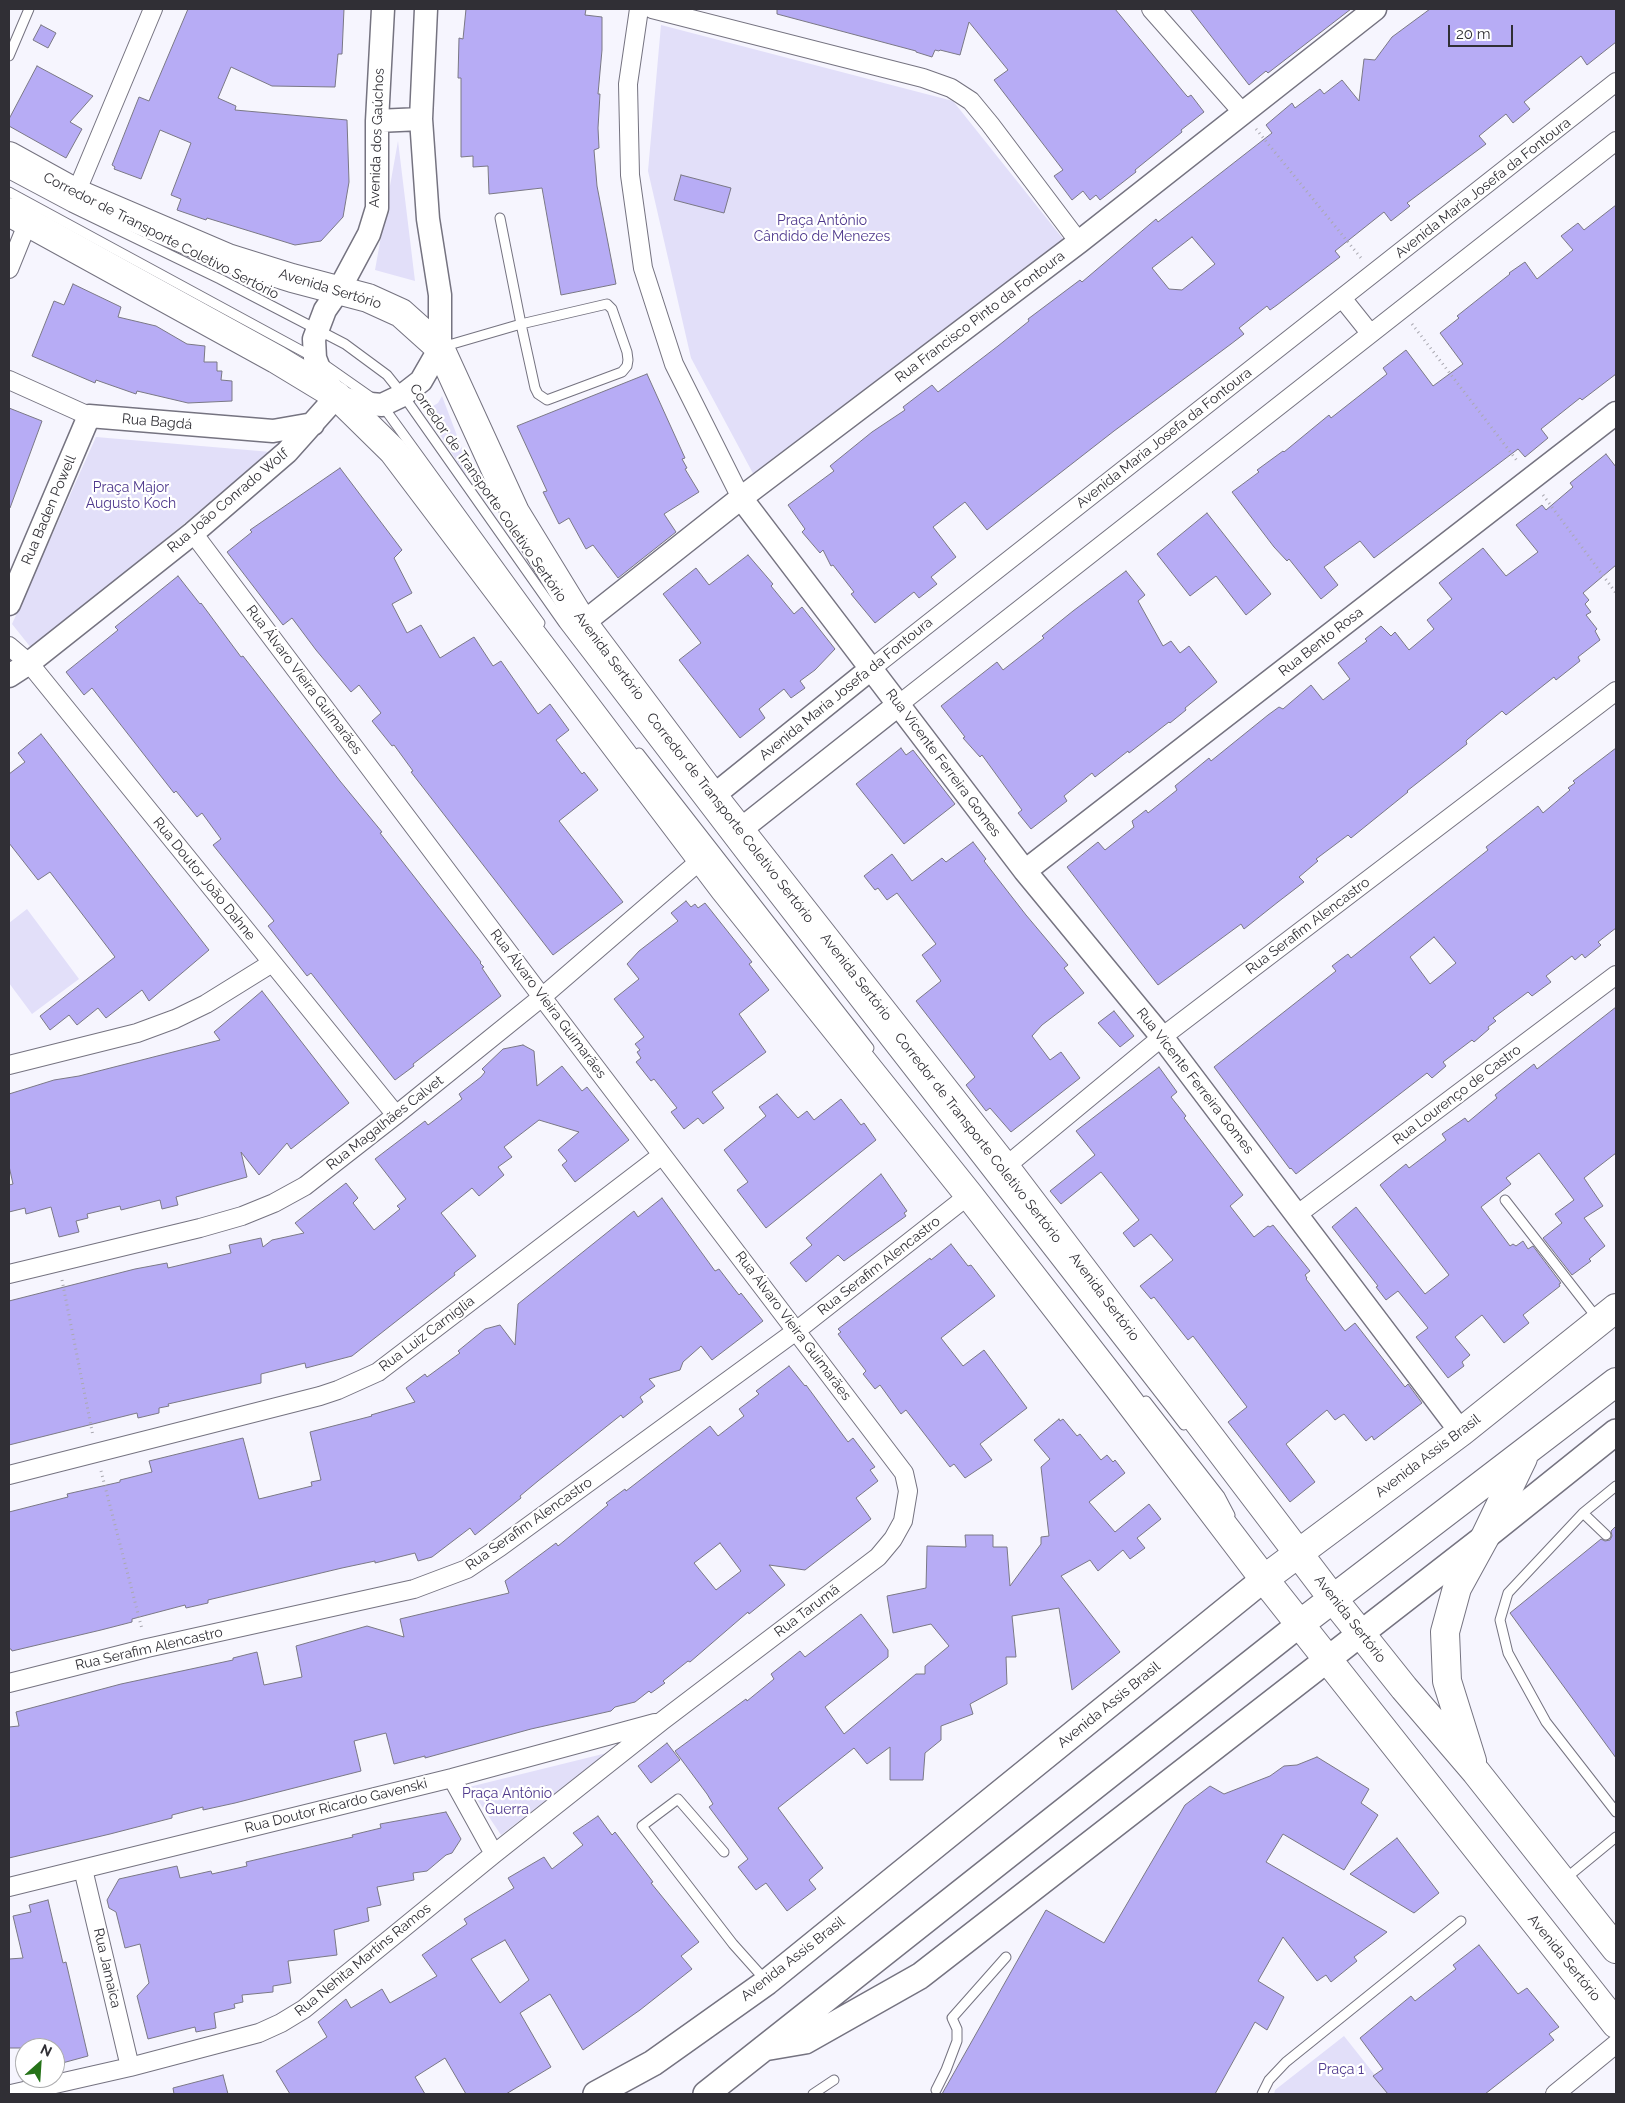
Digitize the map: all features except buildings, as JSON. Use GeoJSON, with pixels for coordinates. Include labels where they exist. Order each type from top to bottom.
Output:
{"type":"FeatureCollection","features":[{"type":"Feature","properties":{"kind":"main road","name":"Avenida Sertório"},"geometry":{"type":"LineString","coordinates":[[9,156],[76,193],[228,258],[292,278],[368,298],[401,313],[440,348],[516,512],[583,623],[713,796],[1005,1167],[1333,1599],[1404,1688],[1476,1772],[1616,1949]]}},
{"type":"Feature","properties":{"kind":"main road","name":"Avenida Sertório"},"geometry":{"type":"LineString","coordinates":[[18,217],[276,360],[337,396],[392,451],[702,859],[969,1195],[1264,1579],[1616,2024]]}},
{"type":"Feature","properties":{"kind":"main road","name":"Avenida Assis Brasil"},"geometry":{"type":"LineString","coordinates":[[596,2094],[653,2063],[767,1982],[1297,1552],[1461,1432],[1608,1315]]}},
{"type":"Feature","properties":{"kind":"main road"},"geometry":{"type":"LineString","coordinates":[[706,2094],[1300,1624],[1616,1382]]}},
{"type":"Feature","properties":{"kind":"main road"},"geometry":{"type":"LineString","coordinates":[[764,2048],[805,2042],[920,1976],[1485,1537],[1616,1432]]}},
{"type":"Feature","properties":{"kind":"main road"},"geometry":{"type":"LineString","coordinates":[[1476,1772],[1447,1680],[1445,1632],[1457,1588],[1485,1537],[1525,1453]]}},
{"type":"Feature","properties":{"kind":"street"},"geometry":{"type":"LineString","coordinates":[[76,193],[153,9]]}},
{"type":"Feature","properties":{"kind":"street","name":"Avenida dos Gaúchos"},"geometry":{"type":"LineString","coordinates":[[337,396],[322,376],[315,358],[314,339],[325,310],[339,290],[369,234],[377,208],[377,122],[383,9]]}},
{"type":"Feature","properties":{"kind":"street"},"geometry":{"type":"LineString","coordinates":[[337,396],[359,403],[382,405],[403,395],[421,381],[440,348],[440,295],[428,219],[421,119],[426,9]]}},
{"type":"Feature","properties":{"kind":"street","name":"Rua Vicente Ferreira Gomes"},"geometry":{"type":"LineString","coordinates":[[639,9],[628,84],[630,175],[643,268],[674,364],[741,498],[1024,870],[1162,1037],[1298,1214],[1461,1432]]}},
{"type":"Feature","properties":{"kind":"street"},"geometry":{"type":"LineString","coordinates":[[652,9],[923,78],[951,88],[971,101],[1079,242]]}},
{"type":"Feature","properties":{"kind":"street"},"geometry":{"type":"LineString","coordinates":[[1151,9],[1243,113]]}},
{"type":"Feature","properties":{"kind":"street","name":"Rua Francisco Pinto da Fontoura"},"geometry":{"type":"LineString","coordinates":[[583,623],[741,498],[1079,242],[1376,9]]}},
{"type":"Feature","properties":{"kind":"street","name":"Avenida Maria Josefa da Fontoura"},"geometry":{"type":"LineString","coordinates":[[713,796],[872,668],[1616,82]]}},
{"type":"Feature","properties":{"kind":"street"},"geometry":{"type":"LineString","coordinates":[[377,122],[421,119]]}},
{"type":"Feature","properties":{"kind":"street"},"geometry":{"type":"LineString","coordinates":[[740,830],[1616,141]]}},
{"type":"Feature","properties":{"kind":"street"},"geometry":{"type":"LineString","coordinates":[[9,269],[18,217]]}},
{"type":"Feature","properties":{"kind":"street"},"geometry":{"type":"LineString","coordinates":[[1342,298],[1370,333]]}},
{"type":"Feature","properties":{"kind":"street","name":"Rua Bagdá"},"geometry":{"type":"LineString","coordinates":[[9,380],[89,416],[274,431],[313,424]]}},
{"type":"Feature","properties":{"kind":"street","name":"Rua João Conrado Wolf"},"geometry":{"type":"LineString","coordinates":[[9,676],[29,663],[193,533],[287,452],[337,396]]}},
{"type":"Feature","properties":{"kind":"street","name":"Rua Bento Rosa"},"geometry":{"type":"LineString","coordinates":[[1024,870],[1616,413]]}},
{"type":"Feature","properties":{"kind":"street","name":"Rua Baden Powell"},"geometry":{"type":"LineString","coordinates":[[9,604],[89,416]]}},
{"type":"Feature","properties":{"kind":"street","name":"Rua Álvaro Vieira Guimarães"},"geometry":{"type":"LineString","coordinates":[[193,533],[542,997],[904,1473]]}},
{"type":"Feature","properties":{"kind":"street","name":"Rua Doutor João Dahne"},"geometry":{"type":"LineString","coordinates":[[9,646],[29,663],[396,1116]]}},
{"type":"Feature","properties":{"kind":"street","name":"Rua Serafim Alencastro"},"geometry":{"type":"LineString","coordinates":[[1005,1167],[1162,1037],[1616,691]]}},
{"type":"Feature","properties":{"kind":"street","name":"Rua Magalhães Calvet"},"geometry":{"type":"LineString","coordinates":[[9,1274],[242,1216],[274,1203],[305,1186],[396,1116],[542,997],[702,859]]}},
{"type":"Feature","properties":{"kind":"street"},"geometry":{"type":"LineString","coordinates":[[9,1065],[138,1033],[175,1019],[206,1004],[272,964]]}},
{"type":"Feature","properties":{"kind":"street","name":"Rua Lourenço de Castro"},"geometry":{"type":"LineString","coordinates":[[1298,1214],[1616,975]]}},
{"type":"Feature","properties":{"kind":"street","name":"Rua Luiz Carniglia"},"geometry":{"type":"LineString","coordinates":[[9,1475],[320,1396],[378,1372],[662,1155]]}},
{"type":"Feature","properties":{"kind":"street","name":"Rua Serafim Alencastro"},"geometry":{"type":"LineString","coordinates":[[9,1683],[147,1648],[414,1589],[467,1568],[500,1548],[796,1331],[969,1195]]}},
{"type":"Feature","properties":{"kind":"street","name":"Rua Tarumã"},"geometry":{"type":"LineString","coordinates":[[662,1721],[878,1557],[893,1539],[902,1521],[908,1491],[904,1473]]}},
{"type":"Feature","properties":{"kind":"street","name":"Rua Doutor Ricardo Gavenski"},"geometry":{"type":"LineString","coordinates":[[9,1887],[452,1778],[662,1721]]}},
{"type":"Feature","properties":{"kind":"street","name":"Rua Nehita Martins Ramos"},"geometry":{"type":"LineString","coordinates":[[11,2094],[259,2033],[282,2023],[304,2009],[494,1854],[662,1721]]}},
{"type":"Feature","properties":{"kind":"street"},"geometry":{"type":"LineString","coordinates":[[452,1778],[494,1854]]}},
{"type":"Feature","properties":{"kind":"street","name":"Rua Jamaica"},"geometry":{"type":"LineString","coordinates":[[83,1868],[130,2066]]}},
{"type":"Feature","properties":{"kind":"street"},"geometry":{"type":"LineString","coordinates":[[1555,2094],[1616,2044]]}},
{"type":"Feature","properties":{"kind":"lane"},"geometry":{"type":"LineString","coordinates":[[9,56],[29,9]]}},
{"type":"Feature","properties":{"kind":"lane","name":"Corredor de Transporte Coletivo Sertório"},"geometry":{"type":"LineString","coordinates":[[9,174],[70,208],[220,279],[345,344],[387,375],[564,624],[743,858],[1189,1432]]}},
{"type":"Feature","properties":{"kind":"lane"},"geometry":{"type":"LineString","coordinates":[[9,192],[315,358],[382,405],[547,632]]}},
{"type":"Feature","properties":{"kind":"lane"},"geometry":{"type":"LineString","coordinates":[[440,348],[521,324],[607,304],[612,309],[627,352],[627,366],[622,372],[547,400],[538,394],[521,324],[500,218]]}},
{"type":"Feature","properties":{"kind":"lane"},"geometry":{"type":"LineString","coordinates":[[636,749],[872,1052]]}},
{"type":"Feature","properties":{"kind":"lane"},"geometry":{"type":"LineString","coordinates":[[1505,1200],[1608,1315]]}},
{"type":"Feature","properties":{"kind":"lane"},"geometry":{"type":"LineString","coordinates":[[1141,1395],[1220,1496],[1264,1579]]}},
{"type":"Feature","properties":{"kind":"lane"},"geometry":{"type":"LineString","coordinates":[[1616,1486],[1583,1513],[1508,1593],[1500,1620],[1508,1653],[1546,1722],[1616,1812]]}},
{"type":"Feature","properties":{"kind":"lane"},"geometry":{"type":"LineString","coordinates":[[1245,1500],[1297,1552]]}},
{"type":"Feature","properties":{"kind":"lane"},"geometry":{"type":"LineString","coordinates":[[1583,1513],[1606,1535]]}},
{"type":"Feature","properties":{"kind":"lane"},"geometry":{"type":"LineString","coordinates":[[724,1852],[678,1799],[642,1826],[733,1944],[767,1982]]}},
{"type":"Feature","properties":{"kind":"lane"},"geometry":{"type":"LineString","coordinates":[[1562,1880],[1616,1837]]}},
{"type":"Feature","properties":{"kind":"lane"},"geometry":{"type":"LineString","coordinates":[[1262,2094],[1273,2075],[1286,2062],[1461,1921]]}},
{"type":"Feature","properties":{"kind":"lane"},"geometry":{"type":"LineString","coordinates":[[936,2090],[957,2041],[956,2029],[952,2018],[1006,1956]]}},
{"type":"Feature","properties":{"kind":"lane"},"geometry":{"type":"LineString","coordinates":[[813,2094],[834,2080]]}},
{"type":"Feature","properties":{"kind":"path"},"geometry":{"type":"LineString","coordinates":[[1243,113],[1374,274]]}},
{"type":"Feature","properties":{"kind":"path"},"geometry":{"type":"LineString","coordinates":[[1402,310],[1616,593]]}},
{"type":"Feature","properties":{"kind":"green space","name":"Praça Antônio Cândido de Menezes"},"geometry":{"type":"Polygon","coordinates":[[[661,25],[953,101],[1064,240],[756,479],[691,358],[648,171],[661,25]]]}},
{"type":"Feature","properties":{"kind":"green space"},"geometry":{"type":"Polygon","coordinates":[[[398,141],[415,281],[375,270],[398,141]]]}},
{"type":"Feature","properties":{"kind":"green space"},"geometry":{"type":"Polygon","coordinates":[[[442,396],[470,470],[465,474],[425,411],[438,403],[442,396]]]}},
{"type":"Feature","properties":{"kind":"green space","name":"Praça Major Augusto Koch"},"geometry":{"type":"Polygon","coordinates":[[[96,437],[271,452],[32,649],[12,624],[96,437]]]}},
{"type":"Feature","properties":{"kind":"green space"},"geometry":{"type":"Polygon","coordinates":[[[27,909],[79,979],[32,1014],[9,983],[9,923],[27,909]]]}},
{"type":"Feature","properties":{"kind":"green space","name":"Praça Antônio Guerra"},"geometry":{"type":"Polygon","coordinates":[[[607,1753],[501,1835],[469,1787],[607,1753]]]}},
{"type":"Feature","properties":{"kind":"green space","name":"Praça 1"},"geometry":{"type":"Polygon","coordinates":[[[1344,2036],[1390,2094],[1274,2094],[1275,2090],[1344,2036]]]}}]}
